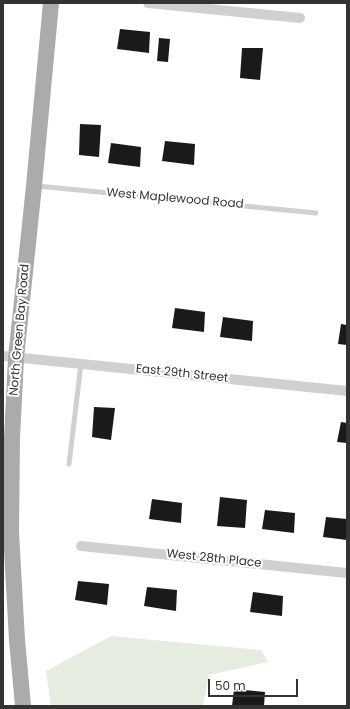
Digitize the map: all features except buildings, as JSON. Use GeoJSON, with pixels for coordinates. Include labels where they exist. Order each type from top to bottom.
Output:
{"type":"FeatureCollection","features":[{"type":"Feature","properties":{"kind":"main road","name":"North Green Bay Road"},"geometry":{"type":"LineString","coordinates":[[23,706],[16,633],[11,532],[12,438],[10,357],[34,186],[51,3]]}},
{"type":"Feature","properties":{"kind":"street"},"geometry":{"type":"LineString","coordinates":[[148,3],[300,18]]}},
{"type":"Feature","properties":{"kind":"street","name":"East 29th Street"},"geometry":{"type":"LineString","coordinates":[[10,357],[347,391]]}},
{"type":"Feature","properties":{"kind":"street","name":"West 28th Place"},"geometry":{"type":"LineString","coordinates":[[81,546],[347,573]]}},
{"type":"Feature","properties":{"kind":"lane","name":"West Maplewood Road"},"geometry":{"type":"LineString","coordinates":[[34,186],[316,213]]}},
{"type":"Feature","properties":{"kind":"lane"},"geometry":{"type":"LineString","coordinates":[[69,464],[80,364]]}},
{"type":"Feature","properties":{"kind":"shaded area"},"geometry":{"type":"Polygon","coordinates":[[[111,636],[261,650],[268,662],[209,675],[203,706],[51,706],[46,671],[111,636]]]}}]}
